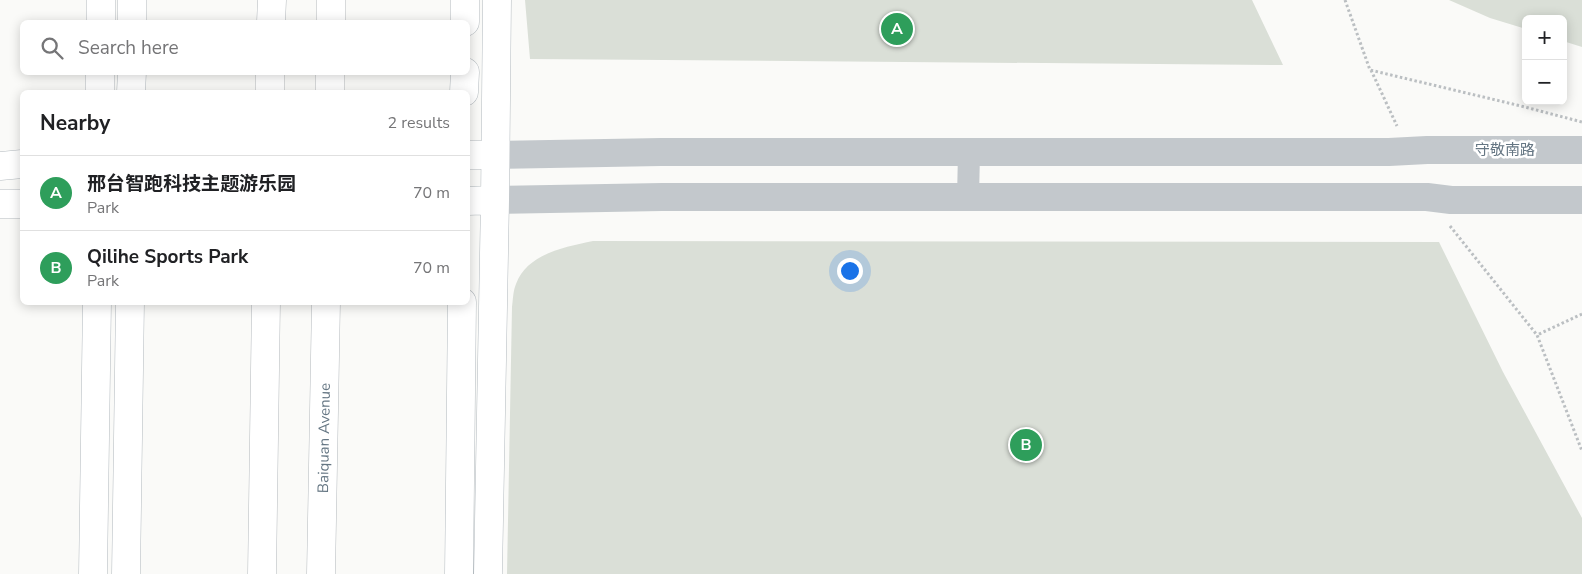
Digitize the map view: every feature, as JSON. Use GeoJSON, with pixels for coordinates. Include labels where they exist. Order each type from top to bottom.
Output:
{"type":"FeatureCollection","features":[{"type":"Feature","properties":{"kind":"main road"},"geometry":{"type":"LineString","coordinates":[[101,0],[101,20]]}},
{"type":"Feature","properties":{"kind":"main road"},"geometry":{"type":"LineString","coordinates":[[132,0],[132,20]]}},
{"type":"Feature","properties":{"kind":"main road"},"geometry":{"type":"LineString","coordinates":[[271,20],[272,0]]}},
{"type":"Feature","properties":{"kind":"main road"},"geometry":{"type":"LineString","coordinates":[[331,0],[331,20]]}},
{"type":"Feature","properties":{"kind":"main road"},"geometry":{"type":"LineString","coordinates":[[465,0],[465,20]]}},
{"type":"Feature","properties":{"kind":"main road"},"geometry":{"type":"LineString","coordinates":[[488,574],[496,200],[496,0]]}},
{"type":"Feature","properties":{"kind":"main road"},"geometry":{"type":"LineString","coordinates":[[100,75],[100,90]]}},
{"type":"Feature","properties":{"kind":"main road"},"geometry":{"type":"LineString","coordinates":[[131,90],[132,75]]}},
{"type":"Feature","properties":{"kind":"main road"},"geometry":{"type":"LineString","coordinates":[[270,75],[270,90]]}},
{"type":"Feature","properties":{"kind":"main road"},"geometry":{"type":"LineString","coordinates":[[330,75],[330,90]]}},
{"type":"Feature","properties":{"kind":"main road"},"geometry":{"type":"LineString","coordinates":[[464,75],[464,90]]}},
{"type":"Feature","properties":{"kind":"main road"},"geometry":{"type":"LineString","coordinates":[[470,155],[495,155]]}},
{"type":"Feature","properties":{"kind":"main road"},"geometry":{"type":"LineString","coordinates":[[0,166],[20,164]]}},
{"type":"Feature","properties":{"kind":"main road"},"geometry":{"type":"LineString","coordinates":[[470,201],[496,200]]}},
{"type":"Feature","properties":{"kind":"main road"},"geometry":{"type":"LineString","coordinates":[[0,204],[20,204]]}},
{"type":"Feature","properties":{"kind":"main road"},"geometry":{"type":"LineString","coordinates":[[93,574],[97,305]]}},
{"type":"Feature","properties":{"kind":"main road"},"geometry":{"type":"LineString","coordinates":[[126,574],[130,305]]}},
{"type":"Feature","properties":{"kind":"main road"},"geometry":{"type":"LineString","coordinates":[[261,571],[266,305]]}},
{"type":"Feature","properties":{"kind":"main road","name":"Baiquan Avenue"},"geometry":{"type":"LineString","coordinates":[[322,568],[326,305]]}},
{"type":"Feature","properties":{"kind":"main road"},"geometry":{"type":"LineString","coordinates":[[459,574],[462,305]]}},
{"type":"Feature","properties":{"kind":"street","name":"守敬南路"},"geometry":{"type":"LineString","coordinates":[[495,155],[661,152],[1582,150]]}},
{"type":"Feature","properties":{"kind":"street"},"geometry":{"type":"LineString","coordinates":[[968,198],[969,152]]}},
{"type":"Feature","properties":{"kind":"street"},"geometry":{"type":"LineString","coordinates":[[496,200],[662,197],[1439,198],[1582,200]]}},
{"type":"Feature","properties":{"kind":"path"},"geometry":{"type":"LineString","coordinates":[[1345,0],[1370,70],[1418,151]]}},
{"type":"Feature","properties":{"kind":"path"},"geometry":{"type":"LineString","coordinates":[[1370,70],[1582,122]]}},
{"type":"Feature","properties":{"kind":"path"},"geometry":{"type":"LineString","coordinates":[[1439,198],[1537,335],[1582,451]]}},
{"type":"Feature","properties":{"kind":"path"},"geometry":{"type":"LineString","coordinates":[[1537,335],[1582,314]]}},
{"type":"Feature","properties":{"kind":"shaded area"},"geometry":{"type":"Polygon","coordinates":[[[525,0],[1252,0],[1283,65],[530,59],[525,0]]]}},
{"type":"Feature","properties":{"kind":"shaded area"},"geometry":{"type":"Polygon","coordinates":[[[1449,0],[1582,0],[1582,47],[1567,42],[1567,15],[1522,15],[1522,28],[1490,18],[1449,0]]]}},
{"type":"Feature","properties":{"kind":"shaded area"},"geometry":{"type":"Polygon","coordinates":[[[593,241],[1439,242],[1503,372],[1582,518],[1582,574],[507,574],[512,307],[514,290],[521,274],[538,259],[559,249],[593,241]]]}},
{"type":"Feature","properties":{"kind":"place","name":"邢台智跑科技主题游乐园"},"geometry":{"type":"Point","coordinates":[897,29]}},
{"type":"Feature","properties":{"kind":"place","name":"Qilihe Sports Park"},"geometry":{"type":"Point","coordinates":[1026,445]}}]}
